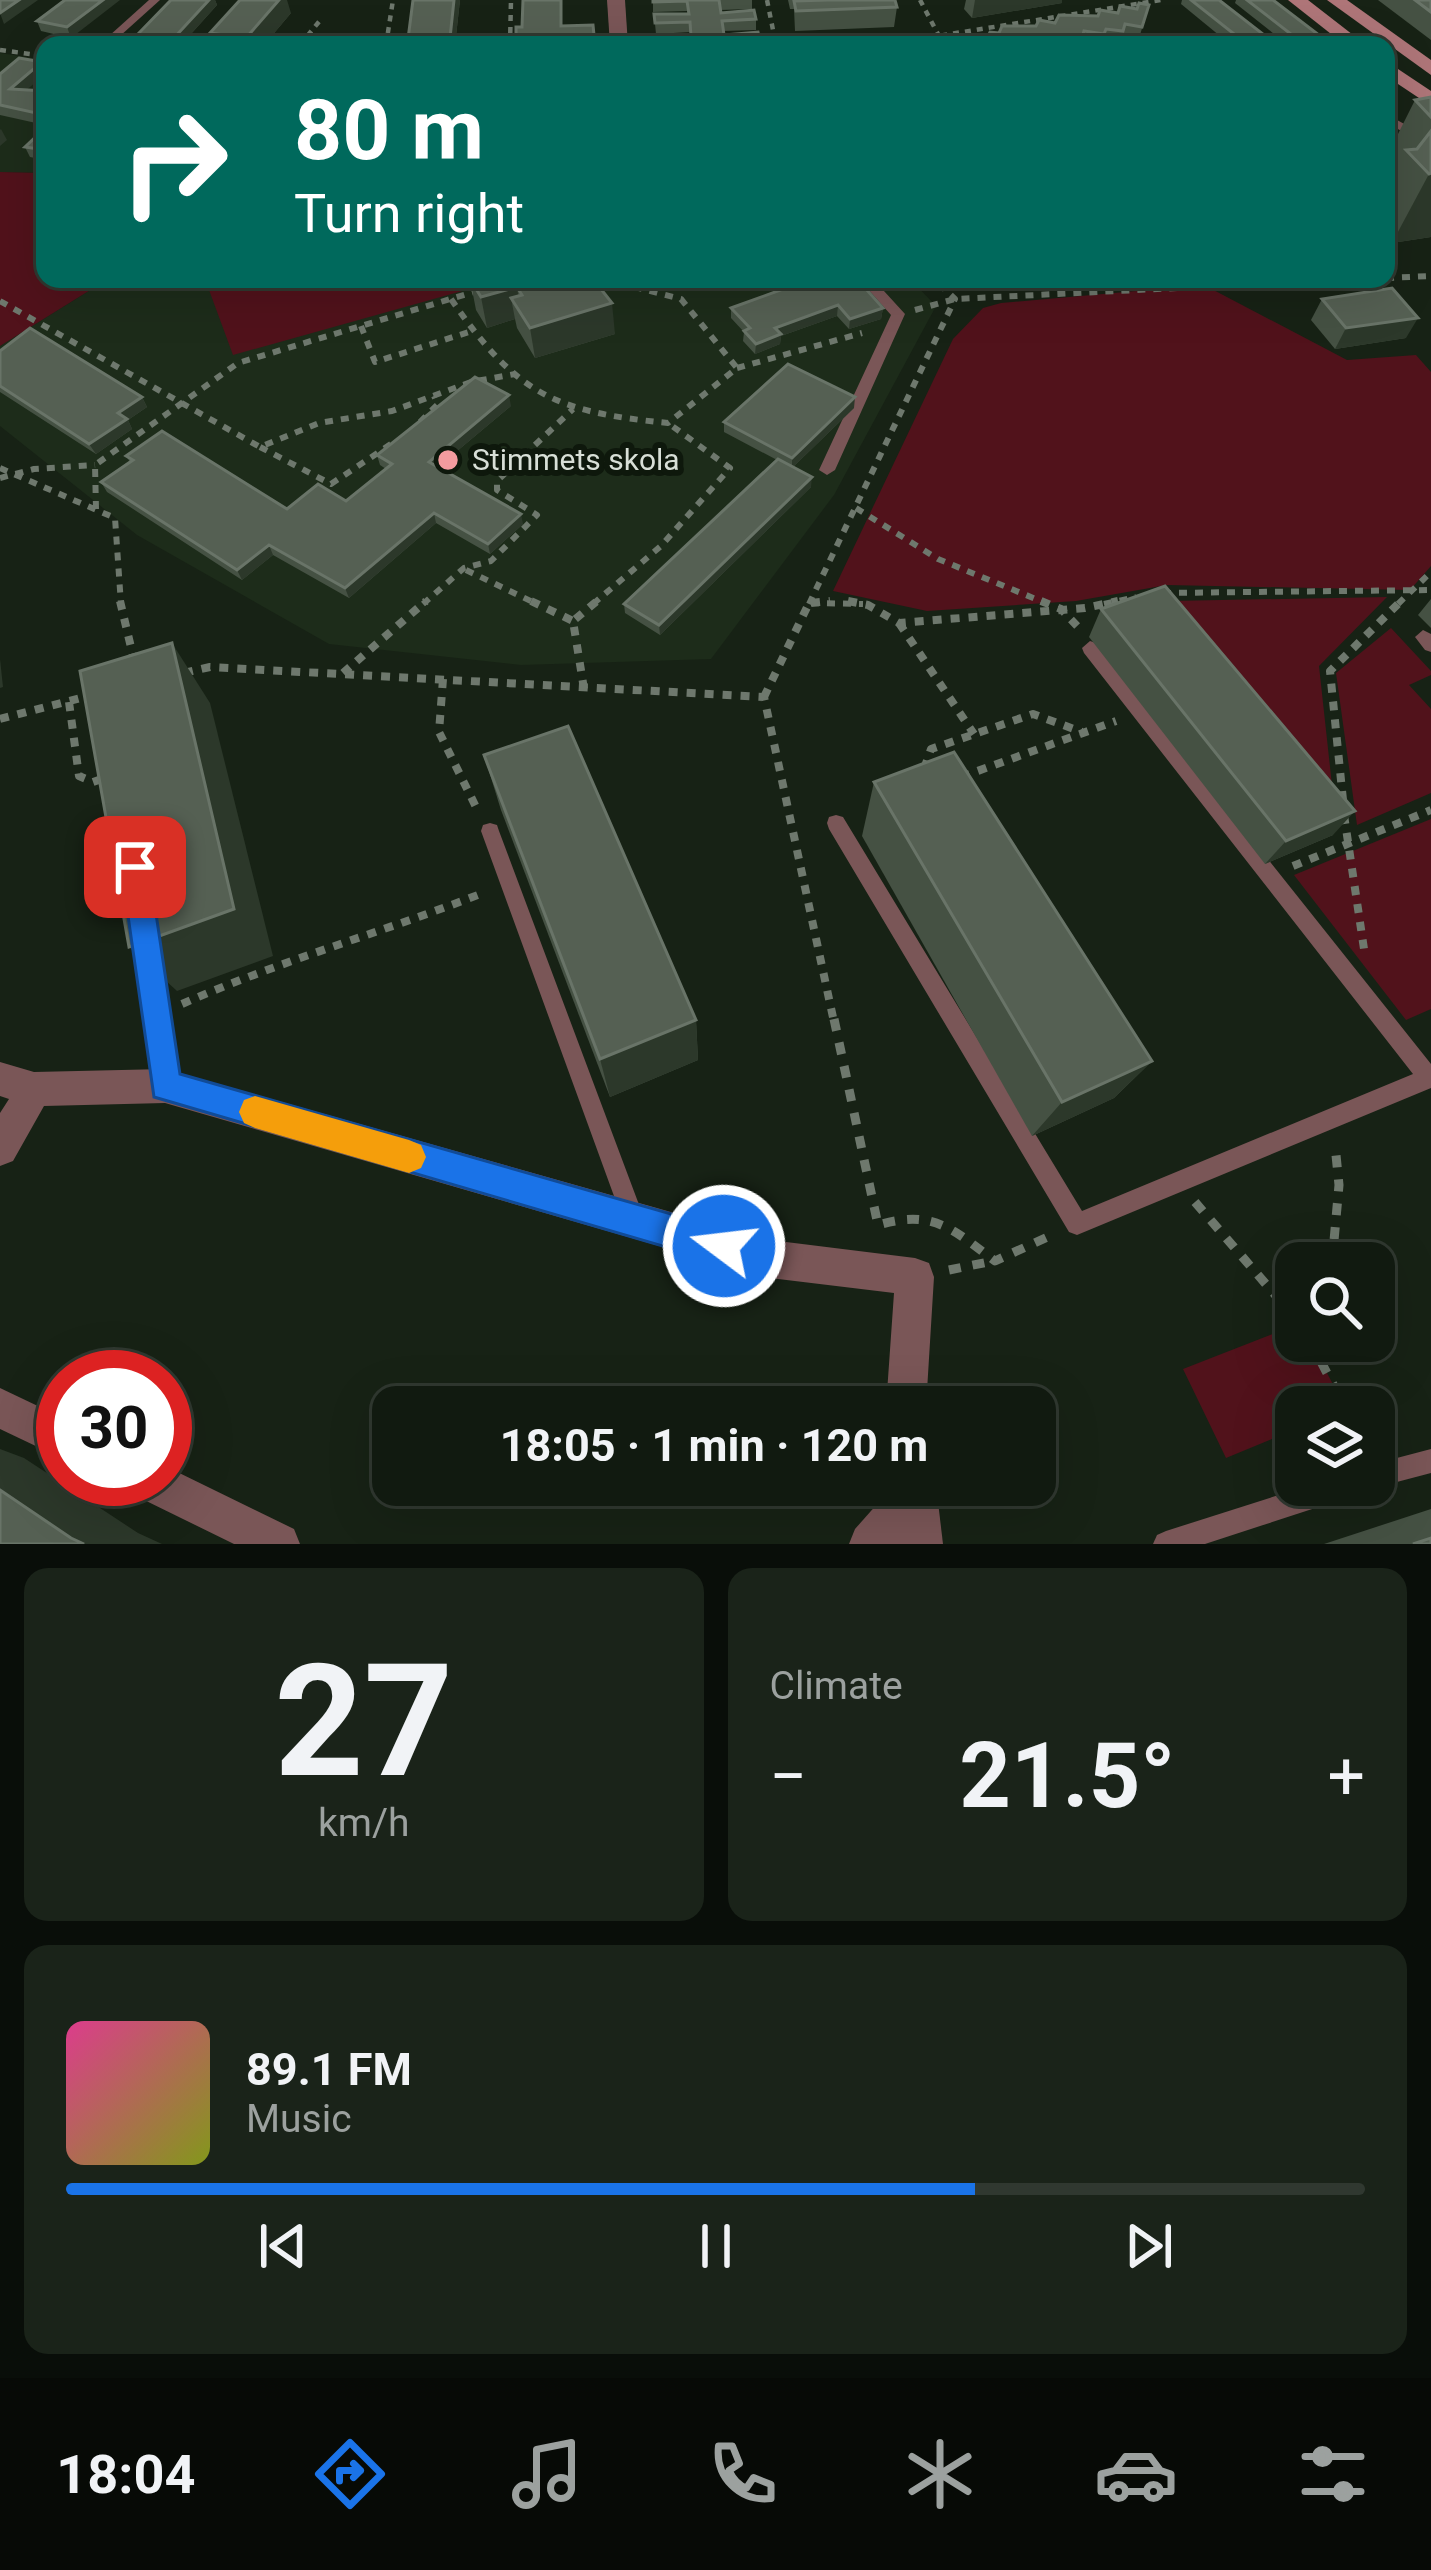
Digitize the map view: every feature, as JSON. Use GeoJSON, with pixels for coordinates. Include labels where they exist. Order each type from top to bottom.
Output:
{"type":"FeatureCollection","features":[{"type":"Feature","properties":{"kind":"street"},"geometry":{"type":"LineString","coordinates":[[616,0],[618,36]]}},
{"type":"Feature","properties":{"kind":"street"},"geometry":{"type":"LineString","coordinates":[[1297,0],[1345,36]]}},
{"type":"Feature","properties":{"kind":"street"},"geometry":{"type":"LineString","coordinates":[[1336,0],[1386,36]]}},
{"type":"Feature","properties":{"kind":"street"},"geometry":{"type":"LineString","coordinates":[[1395,43],[1431,69]]}},
{"type":"Feature","properties":{"kind":"street"},"geometry":{"type":"LineString","coordinates":[[1395,74],[1431,100]]}},
{"type":"Feature","properties":{"kind":"street"},"geometry":{"type":"LineString","coordinates":[[0,1148],[17,1084],[165,1086],[770,1259],[915,1277],[904,1386]]}},
{"type":"Feature","properties":{"kind":"street"},"geometry":{"type":"LineString","coordinates":[[0,1408],[36,1425]]}},
{"type":"Feature","properties":{"kind":"street"},"geometry":{"type":"LineString","coordinates":[[192,1501],[279,1544]]}},
{"type":"Feature","properties":{"kind":"street"},"geometry":{"type":"LineString","coordinates":[[870,1544],[901,1506]]}},
{"type":"Feature","properties":{"kind":"street"},"geometry":{"type":"LineString","coordinates":[[917,1506],[922,1544]]}},
{"type":"Feature","properties":{"kind":"lane"},"geometry":{"type":"LineString","coordinates":[[114,36],[154,0]]}},
{"type":"Feature","properties":{"kind":"lane"},"geometry":{"type":"LineString","coordinates":[[1395,123],[1406,130],[1431,122]]}},
{"type":"Feature","properties":{"kind":"lane"},"geometry":{"type":"LineString","coordinates":[[827,470],[897,316],[874,288]]}},
{"type":"Feature","properties":{"kind":"lane"},"geometry":{"type":"LineString","coordinates":[[836,823],[1077,1224],[1429,1078],[1090,648]]}},
{"type":"Feature","properties":{"kind":"lane"},"geometry":{"type":"LineString","coordinates":[[490,831],[634,1222]]}},
{"type":"Feature","properties":{"kind":"lane"},"geometry":{"type":"LineString","coordinates":[[146,938],[165,1086]]}},
{"type":"Feature","properties":{"kind":"lane"},"geometry":{"type":"LineString","coordinates":[[1395,1470],[1431,1461]]}},
{"type":"Feature","properties":{"kind":"lane"},"geometry":{"type":"LineString","coordinates":[[1166,1544],[1284,1506]]}},
{"type":"Feature","properties":{"kind":"path"},"geometry":{"type":"LineString","coordinates":[[387,36],[392,0]]}},
{"type":"Feature","properties":{"kind":"path"},"geometry":{"type":"LineString","coordinates":[[510,36],[511,0]]}},
{"type":"Feature","properties":{"kind":"path"},"geometry":{"type":"LineString","coordinates":[[767,0],[774,36]]}},
{"type":"Feature","properties":{"kind":"path"},"geometry":{"type":"LineString","coordinates":[[920,0],[939,36],[1161,0]]}},
{"type":"Feature","properties":{"kind":"path"},"geometry":{"type":"LineString","coordinates":[[1083,0],[1094,11]]}},
{"type":"Feature","properties":{"kind":"path"},"geometry":{"type":"LineString","coordinates":[[308,36],[322,18]]}},
{"type":"Feature","properties":{"kind":"path"},"geometry":{"type":"LineString","coordinates":[[0,50],[36,55]]}},
{"type":"Feature","properties":{"kind":"path"},"geometry":{"type":"LineString","coordinates":[[1395,277],[1431,275]]}},
{"type":"Feature","properties":{"kind":"path"},"geometry":{"type":"LineString","coordinates":[[0,478],[95,464],[238,363],[489,288]]}},
{"type":"Feature","properties":{"kind":"path"},"geometry":{"type":"LineString","coordinates":[[638,288],[681,299],[737,368]]}},
{"type":"Feature","properties":{"kind":"path"},"geometry":{"type":"LineString","coordinates":[[943,288],[955,299]]}},
{"type":"Feature","properties":{"kind":"path"},"geometry":{"type":"LineString","coordinates":[[668,423],[737,368],[832,345],[897,316],[955,299],[1178,288]]}},
{"type":"Feature","properties":{"kind":"path"},"geometry":{"type":"LineString","coordinates":[[451,299],[472,331],[515,374],[573,409],[668,423],[730,468],[662,546],[573,621]]}},
{"type":"Feature","properties":{"kind":"path"},"geometry":{"type":"LineString","coordinates":[[955,299],[764,698],[878,1225],[910,1214],[939,1219],[994,1261],[1077,1224]]}},
{"type":"Feature","properties":{"kind":"path"},"geometry":{"type":"LineString","coordinates":[[0,302],[331,484],[410,432],[438,404],[434,395]]}},
{"type":"Feature","properties":{"kind":"path"},"geometry":{"type":"LineString","coordinates":[[361,326],[375,362],[472,331]]}},
{"type":"Feature","properties":{"kind":"path"},"geometry":{"type":"LineString","coordinates":[[260,446],[319,423],[392,411],[471,382],[515,374]]}},
{"type":"Feature","properties":{"kind":"path"},"geometry":{"type":"LineString","coordinates":[[343,673],[464,568],[491,561],[538,515],[496,490],[497,481],[573,409]]}},
{"type":"Feature","properties":{"kind":"path"},"geometry":{"type":"LineString","coordinates":[[95,464],[96,509]]}},
{"type":"Feature","properties":{"kind":"path"},"geometry":{"type":"LineString","coordinates":[[0,468],[115,518],[119,595],[140,682]]}},
{"type":"Feature","properties":{"kind":"path"},"geometry":{"type":"LineString","coordinates":[[856,508],[938,559],[1061,609],[1090,648]]}},
{"type":"Feature","properties":{"kind":"path"},"geometry":{"type":"LineString","coordinates":[[464,568],[573,621]]}},
{"type":"Feature","properties":{"kind":"path"},"geometry":{"type":"LineString","coordinates":[[1370,998],[1330,670],[1431,572]]}},
{"type":"Feature","properties":{"kind":"path"},"geometry":{"type":"LineString","coordinates":[[1158,593],[1431,590]]}},
{"type":"Feature","properties":{"kind":"path"},"geometry":{"type":"LineString","coordinates":[[899,623],[1140,597]]}},
{"type":"Feature","properties":{"kind":"path"},"geometry":{"type":"LineString","coordinates":[[811,603],[874,604],[899,623],[974,734]]}},
{"type":"Feature","properties":{"kind":"path"},"geometry":{"type":"LineString","coordinates":[[573,621],[584,689]]}},
{"type":"Feature","properties":{"kind":"path"},"geometry":{"type":"LineString","coordinates":[[163,677],[210,667],[764,698]]}},
{"type":"Feature","properties":{"kind":"path"},"geometry":{"type":"LineString","coordinates":[[443,679],[439,732],[490,831]]}},
{"type":"Feature","properties":{"kind":"path"},"geometry":{"type":"LineString","coordinates":[[0,719],[104,692]]}},
{"type":"Feature","properties":{"kind":"path"},"geometry":{"type":"LineString","coordinates":[[69,701],[79,776],[93,782],[120,773]]}},
{"type":"Feature","properties":{"kind":"path"},"geometry":{"type":"LineString","coordinates":[[959,778],[1140,712]]}},
{"type":"Feature","properties":{"kind":"path"},"geometry":{"type":"LineString","coordinates":[[924,771],[931,748],[1033,714],[1084,732]]}},
{"type":"Feature","properties":{"kind":"path"},"geometry":{"type":"LineString","coordinates":[[1269,876],[1431,810]]}},
{"type":"Feature","properties":{"kind":"path"},"geometry":{"type":"LineString","coordinates":[[793,838],[836,823]]}},
{"type":"Feature","properties":{"kind":"path"},"geometry":{"type":"LineString","coordinates":[[157,1008],[182,1005],[271,965],[436,913],[507,882]]}},
{"type":"Feature","properties":{"kind":"path"},"geometry":{"type":"LineString","coordinates":[[1332,1119],[1339,1185],[1334,1242]]}},
{"type":"Feature","properties":{"kind":"path"},"geometry":{"type":"LineString","coordinates":[[1178,1182],[1275,1295]]}},
{"type":"Feature","properties":{"kind":"path"},"geometry":{"type":"LineString","coordinates":[[1323,1363],[1334,1386]]}},
{"type":"Feature","properties":{"kind":"shaded area"},"geometry":{"type":"Polygon","coordinates":[[[0,53],[36,59],[36,173],[0,172],[0,53]]]}},
{"type":"Feature","properties":{"kind":"shaded area"},"geometry":{"type":"Polygon","coordinates":[[[0,172],[36,173],[36,288],[93,288],[0,346],[0,172]]]}},
{"type":"Feature","properties":{"kind":"shaded area","name":"Stimmets skola"},"geometry":{"type":"Polygon","coordinates":[[[93,288],[919,288],[936,306],[834,495],[711,659],[521,665],[329,644],[137,535],[0,426],[0,346],[93,288]]]}},
{"type":"Feature","properties":{"kind":"shaded area"},"geometry":{"type":"Polygon","coordinates":[[[208,288],[473,288],[233,355],[208,288]]]}},
{"type":"Feature","properties":{"kind":"shaded area"},"geometry":{"type":"Polygon","coordinates":[[[1210,288],[1347,360],[1416,355],[1431,372],[1431,566],[1410,590],[1167,585],[1076,601],[927,611],[833,591],[953,339],[983,308],[1210,288]]]}},
{"type":"Feature","properties":{"kind":"shaded area"},"geometry":{"type":"Polygon","coordinates":[[[1387,597],[1319,666],[1337,831],[1170,601],[1387,597]]]}},
{"type":"Feature","properties":{"kind":"shaded area"},"geometry":{"type":"Polygon","coordinates":[[[1391,628],[1431,671],[1409,685],[1431,709],[1431,793],[1357,825],[1336,673],[1391,628]]]}},
{"type":"Feature","properties":{"kind":"shaded area"},"geometry":{"type":"Polygon","coordinates":[[[1431,819],[1431,1009],[1406,1020],[1294,875],[1431,819]]]}},
{"type":"Feature","properties":{"kind":"shaded area"},"geometry":{"type":"Polygon","coordinates":[[[1275,1333],[1275,1362],[1321,1362],[1334,1386],[1275,1386],[1275,1438],[1226,1458],[1183,1369],[1275,1333]]]}},
{"type":"Feature","properties":{"kind":"building"},"geometry":{"type":"Polygon","coordinates":[[[0,0],[19,0],[0,13],[0,0]]]}},
{"type":"Feature","properties":{"kind":"building"},"geometry":{"type":"Polygon","coordinates":[[[65,0],[103,0],[67,27],[37,21],[65,0]]]}},
{"type":"Feature","properties":{"kind":"building"},"geometry":{"type":"Polygon","coordinates":[[[171,0],[209,0],[176,36],[137,35],[171,0]]]}},
{"type":"Feature","properties":{"kind":"building"},"geometry":{"type":"Polygon","coordinates":[[[240,0],[279,0],[248,36],[210,33],[240,0]]]}},
{"type":"Feature","properties":{"kind":"building"},"geometry":{"type":"Polygon","coordinates":[[[413,0],[454,0],[450,36],[408,36],[413,0]]]}},
{"type":"Feature","properties":{"kind":"building"},"geometry":{"type":"Polygon","coordinates":[[[523,0],[561,0],[561,26],[593,25],[594,35],[516,36],[516,27],[522,27],[523,0]]]}},
{"type":"Feature","properties":{"kind":"building"},"geometry":{"type":"Polygon","coordinates":[[[719,0],[721,13],[754,10],[756,19],[722,21],[724,35],[758,32],[759,36],[691,36],[690,22],[655,23],[654,14],[689,14],[687,1],[653,2],[719,0]]]}},
{"type":"Feature","properties":{"kind":"building"},"geometry":{"type":"Polygon","coordinates":[[[895,0],[897,7],[796,11],[794,1],[895,0]]]}},
{"type":"Feature","properties":{"kind":"building"},"geometry":{"type":"Polygon","coordinates":[[[1191,0],[1219,0],[1265,36],[1237,36],[1191,0]]]}},
{"type":"Feature","properties":{"kind":"building"},"geometry":{"type":"Polygon","coordinates":[[[1247,0],[1273,0],[1320,36],[1293,36],[1247,0]]]}},
{"type":"Feature","properties":{"kind":"building"},"geometry":{"type":"Polygon","coordinates":[[[1415,0],[1431,0],[1431,12],[1415,0]]]}},
{"type":"Feature","properties":{"kind":"building"},"geometry":{"type":"Polygon","coordinates":[[[1139,3],[1149,5],[1142,27],[1125,24],[1123,31],[988,36],[999,33],[1002,26],[1036,26],[1039,20],[1055,23],[1059,15],[1098,16],[1100,10],[1118,13],[1120,6],[1137,9],[1139,3]]]}},
{"type":"Feature","properties":{"kind":"building"},"geometry":{"type":"Polygon","coordinates":[[[19,58],[36,61],[36,67],[10,89],[36,90],[36,113],[0,105],[0,74],[19,58]]]}},
{"type":"Feature","properties":{"kind":"building"},"geometry":{"type":"Polygon","coordinates":[[[1431,97],[1431,117],[1415,100],[1431,97]]]}},
{"type":"Feature","properties":{"kind":"building"},"geometry":{"type":"Polygon","coordinates":[[[1431,131],[1429,174],[1406,150],[1417,149],[1431,131]]]}},
{"type":"Feature","properties":{"kind":"building"},"geometry":{"type":"Polygon","coordinates":[[[476,288],[513,288],[481,297],[476,288]]]}},
{"type":"Feature","properties":{"kind":"building"},"geometry":{"type":"Polygon","coordinates":[[[518,288],[600,288],[612,303],[530,328],[511,298],[522,295],[518,288]]]}},
{"type":"Feature","properties":{"kind":"building"},"geometry":{"type":"Polygon","coordinates":[[[786,288],[865,288],[883,308],[850,319],[838,305],[775,328],[781,334],[756,344],[744,331],[750,328],[731,308],[786,288]]]}},
{"type":"Feature","properties":{"kind":"building"},"geometry":{"type":"Polygon","coordinates":[[[1392,288],[1418,318],[1346,328],[1322,299],[1392,288]]]}},
{"type":"Feature","properties":{"kind":"building"},"geometry":{"type":"Polygon","coordinates":[[[30,328],[142,397],[118,413],[127,419],[89,444],[0,386],[0,351],[30,328]]]}},
{"type":"Feature","properties":{"kind":"building"},"geometry":{"type":"Polygon","coordinates":[[[788,364],[855,397],[792,458],[724,422],[788,364]]]}},
{"type":"Feature","properties":{"kind":"building"},"geometry":{"type":"Polygon","coordinates":[[[475,377],[509,395],[429,462],[521,514],[488,544],[434,513],[345,588],[269,545],[237,570],[101,482],[133,460],[126,456],[162,431],[287,509],[318,484],[346,501],[392,464],[377,455],[475,377]]]}},
{"type":"Feature","properties":{"kind":"building"},"geometry":{"type":"Polygon","coordinates":[[[778,459],[812,477],[659,625],[624,604],[778,459]]]}},
{"type":"Feature","properties":{"kind":"building"},"geometry":{"type":"Polygon","coordinates":[[[1165,586],[1355,811],[1286,841],[1101,609],[1165,586]]]}},
{"type":"Feature","properties":{"kind":"building"},"geometry":{"type":"Polygon","coordinates":[[[172,643],[234,909],[129,947],[80,671],[172,643]]]}},
{"type":"Feature","properties":{"kind":"building"},"geometry":{"type":"Polygon","coordinates":[[[568,726],[696,1020],[600,1059],[484,755],[568,726]]]}},
{"type":"Feature","properties":{"kind":"building"},"geometry":{"type":"Polygon","coordinates":[[[954,752],[1152,1061],[1062,1102],[874,782],[954,752]]]}},
{"type":"Feature","properties":{"kind":"building"},"geometry":{"type":"Polygon","coordinates":[[[0,1490],[71,1538],[84,1544],[0,1544],[0,1490]]]}},
{"type":"Feature","properties":{"kind":"slow traffic"},"geometry":{"type":"LineString","coordinates":[[255,1112],[409,1157]]}},
{"type":"Feature","properties":{"kind":"place","name":"Stimmets skola"},"geometry":{"type":"Point","coordinates":[448,460]}},
{"type":"Feature","properties":{"kind":"route"},"geometry":{"type":"LineString","coordinates":[[135,867],[165,1086],[724,1246]]}}]}
